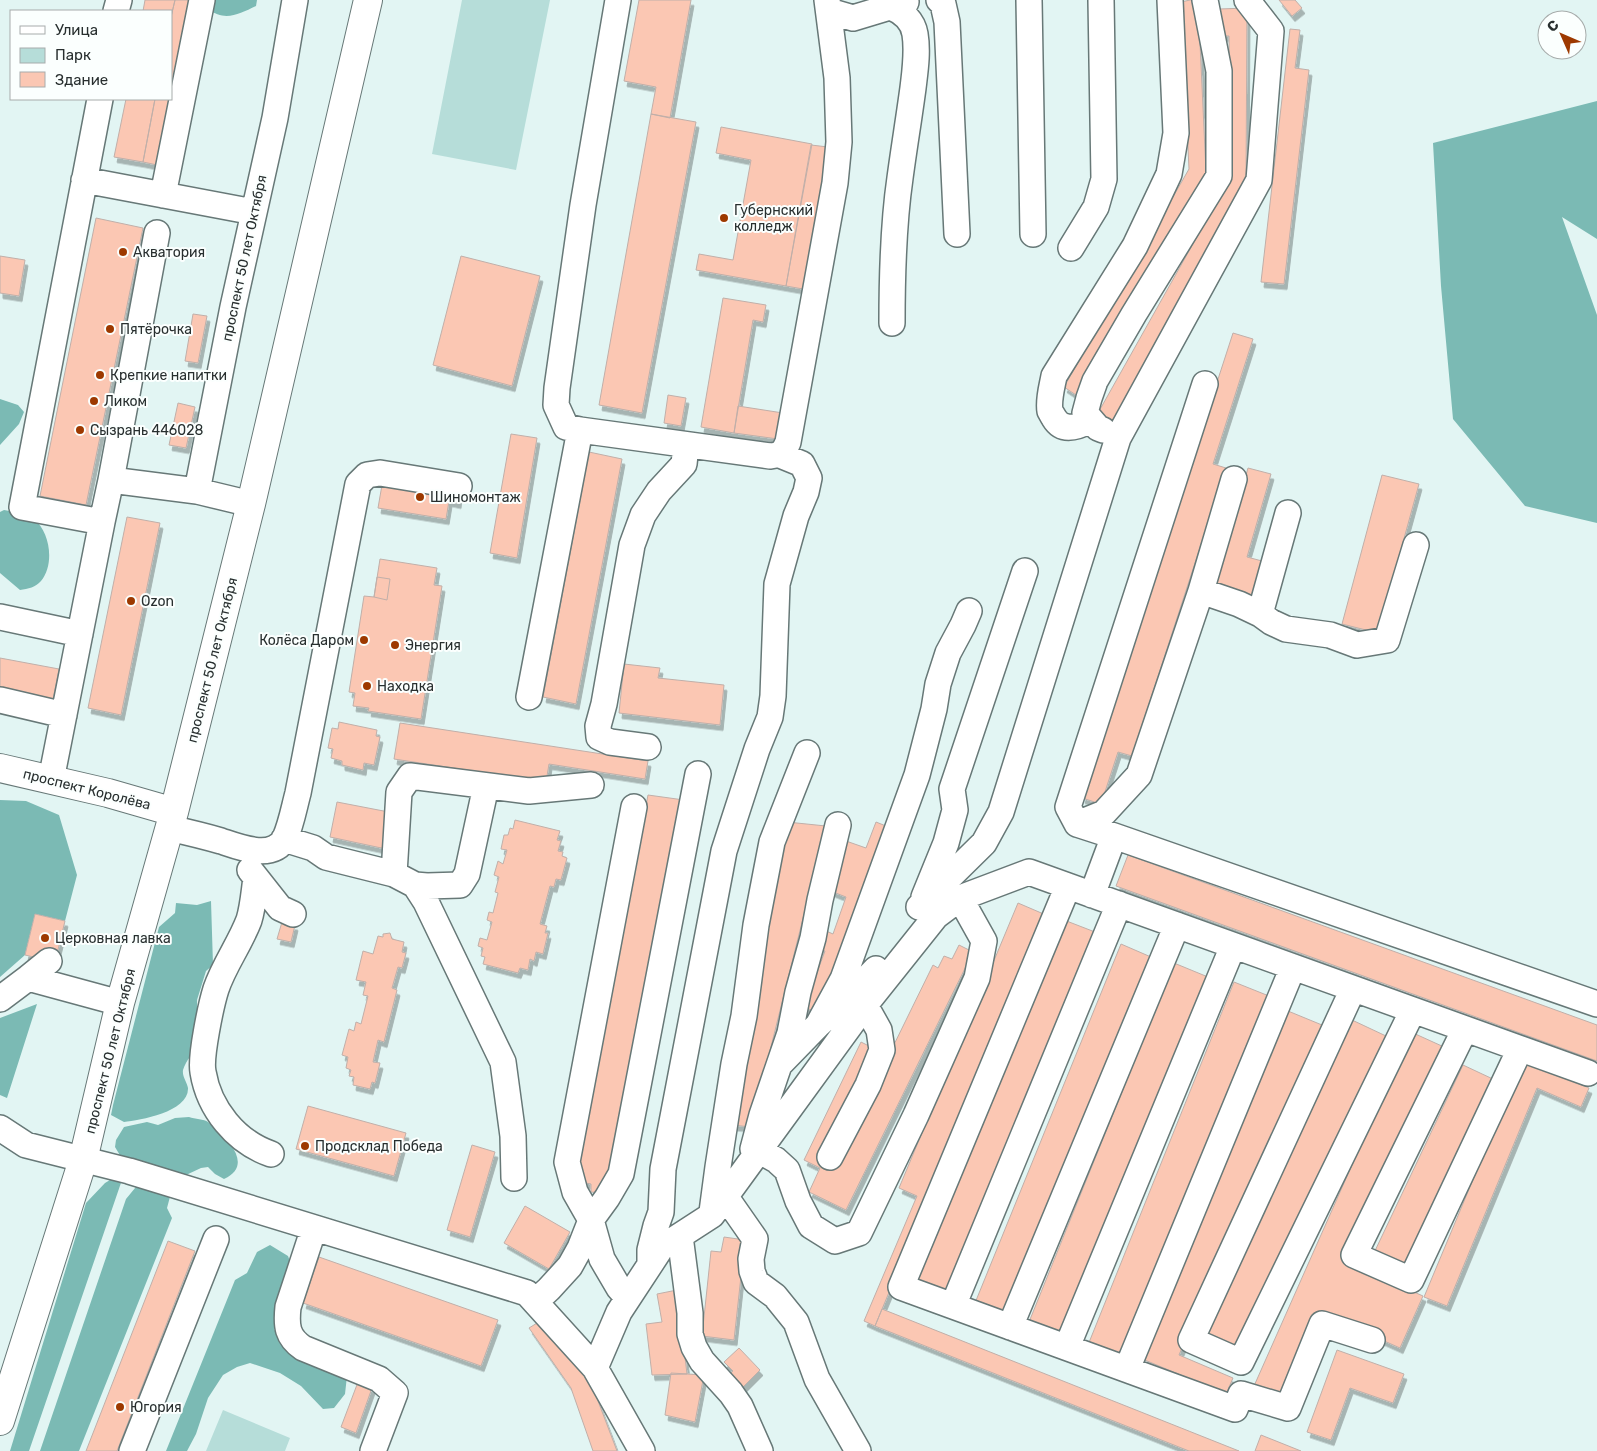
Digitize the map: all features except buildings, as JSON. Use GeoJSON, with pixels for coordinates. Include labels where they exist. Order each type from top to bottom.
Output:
{"type":"FeatureCollection","features":[{"type":"Feature","properties":{"kind":"main road","name":"проспект 50 лет Октября"},"geometry":{"type":"LineString","coordinates":[[0,1421],[83,1160],[120,1003],[172,820],[251,504],[368,0]]}},
{"type":"Feature","properties":{"kind":"main road","name":"проспект Королёва"},"geometry":{"type":"LineString","coordinates":[[0,768],[108,793],[172,820]]}},
{"type":"Feature","properties":{"kind":"street"},"geometry":{"type":"LineString","coordinates":[[163,195],[202,0]]}},
{"type":"Feature","properties":{"kind":"street","name":"проспект 50 лет Октября"},"geometry":{"type":"LineString","coordinates":[[197,491],[274,118],[295,0]]}},
{"type":"Feature","properties":{"kind":"street"},"geometry":{"type":"LineString","coordinates":[[618,0],[583,206],[556,405],[566,427],[770,456],[780,455],[802,464],[809,478],[777,584],[773,696],[770,717],[757,749],[724,851],[663,1168],[661,1212],[650,1250],[650,1265]]}},
{"type":"Feature","properties":{"kind":"street"},"geometry":{"type":"LineString","coordinates":[[939,0],[943,4],[947,22],[957,234]]}},
{"type":"Feature","properties":{"kind":"street"},"geometry":{"type":"LineString","coordinates":[[1029,0],[1033,234]]}},
{"type":"Feature","properties":{"kind":"street"},"geometry":{"type":"LineString","coordinates":[[1071,248],[1096,207],[1104,179],[1101,0]]}},
{"type":"Feature","properties":{"kind":"street"},"geometry":{"type":"LineString","coordinates":[[1091,420],[1081,426],[1068,428],[1057,423],[1050,412],[1054,376],[1135,246],[1169,174],[1176,133],[1170,0]]}},
{"type":"Feature","properties":{"kind":"street"},"geometry":{"type":"LineString","coordinates":[[1118,438],[1098,428],[1085,414],[1095,381],[1219,176],[1219,71],[1205,0]]}},
{"type":"Feature","properties":{"kind":"street"},"geometry":{"type":"LineString","coordinates":[[780,1064],[885,959],[920,907],[984,844],[1001,812],[1118,438],[1259,180],[1271,31],[1247,0]]}},
{"type":"Feature","properties":{"kind":"street"},"geometry":{"type":"LineString","coordinates":[[828,6],[854,18],[902,4]]}},
{"type":"Feature","properties":{"kind":"street"},"geometry":{"type":"LineString","coordinates":[[892,323],[893,256],[897,201],[916,54],[915,33],[911,22],[898,10],[902,4]]}},
{"type":"Feature","properties":{"kind":"street"},"geometry":{"type":"LineString","coordinates":[[780,455],[785,450],[788,442],[835,183],[839,142],[837,78],[828,6]]}},
{"type":"Feature","properties":{"kind":"street"},"geometry":{"type":"LineString","coordinates":[[100,100],[22,507],[102,522]]}},
{"type":"Feature","properties":{"kind":"street"},"geometry":{"type":"LineString","coordinates":[[84,180],[254,212]]}},
{"type":"Feature","properties":{"kind":"street"},"geometry":{"type":"LineString","coordinates":[[51,780],[111,480],[157,233]]}},
{"type":"Feature","properties":{"kind":"street"},"geometry":{"type":"LineString","coordinates":[[1205,384],[1068,807],[1077,824],[1597,1004]]}},
{"type":"Feature","properties":{"kind":"street"},"geometry":{"type":"LineString","coordinates":[[530,697],[580,430]]}},
{"type":"Feature","properties":{"kind":"street"},"geometry":{"type":"LineString","coordinates":[[648,746],[610,742],[600,737],[598,726],[632,545],[643,515],[659,491],[684,464],[686,445]]}},
{"type":"Feature","properties":{"kind":"street"},"geometry":{"type":"LineString","coordinates":[[172,820],[236,847],[260,851],[276,847],[284,839],[299,788],[358,484],[367,475],[380,473],[459,486]]}},
{"type":"Feature","properties":{"kind":"street"},"geometry":{"type":"LineString","coordinates":[[1077,824],[1104,813],[1140,776],[1201,591],[1234,479]]}},
{"type":"Feature","properties":{"kind":"street"},"geometry":{"type":"LineString","coordinates":[[111,480],[197,491],[251,504]]}},
{"type":"Feature","properties":{"kind":"street"},"geometry":{"type":"LineString","coordinates":[[1260,614],[1288,513]]}},
{"type":"Feature","properties":{"kind":"street"},"geometry":{"type":"LineString","coordinates":[[1201,591],[1239,604],[1286,629],[1330,635],[1357,645],[1387,640],[1416,544]]}},
{"type":"Feature","properties":{"kind":"street"},"geometry":{"type":"LineString","coordinates":[[920,907],[946,843],[955,810],[952,790],[1025,571]]}},
{"type":"Feature","properties":{"kind":"street"},"geometry":{"type":"LineString","coordinates":[[818,1025],[843,979],[900,822],[917,775],[934,710],[938,684],[948,653],[963,625],[968,611]]}},
{"type":"Feature","properties":{"kind":"street"},"geometry":{"type":"LineString","coordinates":[[0,617],[80,634]]}},
{"type":"Feature","properties":{"kind":"street"},"geometry":{"type":"LineString","coordinates":[[0,700],[64,715]]}},
{"type":"Feature","properties":{"kind":"street"},"geometry":{"type":"LineString","coordinates":[[807,753],[772,842],[756,925],[744,1016],[734,1064],[718,1167],[719,1205],[755,1239],[751,1259],[752,1272],[756,1282],[775,1296],[796,1322],[817,1379],[858,1451]]}},
{"type":"Feature","properties":{"kind":"street"},"geometry":{"type":"LineString","coordinates":[[535,1302],[550,1289],[570,1266],[580,1248],[591,1220],[607,1198],[620,1174],[698,774]]}},
{"type":"Feature","properties":{"kind":"street"},"geometry":{"type":"LineString","coordinates":[[514,1178],[513,1136],[503,1062],[426,902],[404,879],[399,792],[400,775],[529,791],[591,785]]}},
{"type":"Feature","properties":{"kind":"street"},"geometry":{"type":"LineString","coordinates":[[284,839],[313,848],[326,857],[427,886],[460,885],[467,874],[486,786]]}},
{"type":"Feature","properties":{"kind":"street"},"geometry":{"type":"LineString","coordinates":[[628,1298],[619,1288],[602,1259],[591,1220],[575,1192],[567,1162],[634,807]]}},
{"type":"Feature","properties":{"kind":"street"},"geometry":{"type":"LineString","coordinates":[[754,1157],[762,1115],[790,1033],[838,826]]}},
{"type":"Feature","properties":{"kind":"street"},"geometry":{"type":"LineString","coordinates":[[1092,895],[1114,836]]}},
{"type":"Feature","properties":{"kind":"street"},"geometry":{"type":"LineString","coordinates":[[236,847],[244,863],[280,908],[293,914]]}},
{"type":"Feature","properties":{"kind":"street"},"geometry":{"type":"LineString","coordinates":[[595,1368],[619,1312],[661,1248],[680,1236],[719,1205],[865,1005],[936,916],[960,898],[1029,872],[1588,1073]]}},
{"type":"Feature","properties":{"kind":"street"},"geometry":{"type":"LineString","coordinates":[[256,878],[244,934],[226,966],[216,990],[202,1071],[216,1109],[225,1122],[253,1147],[271,1154]]}},
{"type":"Feature","properties":{"kind":"street"},"geometry":{"type":"LineString","coordinates":[[1068,886],[901,1287],[1235,1409],[1241,1394],[1288,1408],[1322,1324],[1372,1340]]}},
{"type":"Feature","properties":{"kind":"street"},"geometry":{"type":"LineString","coordinates":[[754,1157],[776,1160],[787,1170],[798,1200],[811,1226],[834,1241],[859,1233],[916,1115],[977,978],[984,941],[960,898]]}},
{"type":"Feature","properties":{"kind":"street"},"geometry":{"type":"LineString","coordinates":[[953,1306],[1119,904]]}},
{"type":"Feature","properties":{"kind":"street"},"geometry":{"type":"LineString","coordinates":[[1010,1326],[1177,925]]}},
{"type":"Feature","properties":{"kind":"street"},"geometry":{"type":"LineString","coordinates":[[1067,1348],[1234,946]]}},
{"type":"Feature","properties":{"kind":"street"},"geometry":{"type":"LineString","coordinates":[[889,976],[892,948]]}},
{"type":"Feature","properties":{"kind":"street"},"geometry":{"type":"LineString","coordinates":[[0,999],[49,961]]}},
{"type":"Feature","properties":{"kind":"street"},"geometry":{"type":"LineString","coordinates":[[1127,1369],[1293,967]]}},
{"type":"Feature","properties":{"kind":"street"},"geometry":{"type":"LineString","coordinates":[[28,978],[120,1003]]}},
{"type":"Feature","properties":{"kind":"street"},"geometry":{"type":"LineString","coordinates":[[1353,988],[1191,1340],[1242,1362],[1413,1010]]}},
{"type":"Feature","properties":{"kind":"street"},"geometry":{"type":"LineString","coordinates":[[830,1157],[868,1085],[882,1050],[879,1030],[865,1005]]}},
{"type":"Feature","properties":{"kind":"street"},"geometry":{"type":"LineString","coordinates":[[1465,1029],[1354,1255],[1411,1280],[1520,1048]]}},
{"type":"Feature","properties":{"kind":"street"},"geometry":{"type":"LineString","coordinates":[[1,1133],[26,1145],[129,1171],[527,1293],[595,1368],[642,1451]]}},
{"type":"Feature","properties":{"kind":"street"},"geometry":{"type":"LineString","coordinates":[[314,1228],[288,1307],[289,1333],[295,1343],[303,1348],[379,1379],[395,1393],[373,1451]]}},
{"type":"Feature","properties":{"kind":"street"},"geometry":{"type":"LineString","coordinates":[[680,1236],[690,1312],[690,1334],[694,1348],[702,1361],[731,1393],[740,1406],[760,1451]]}},
{"type":"Feature","properties":{"kind":"street"},"geometry":{"type":"LineString","coordinates":[[132,1451],[216,1239]]}},
{"type":"Feature","properties":{"kind":"green space"},"geometry":{"type":"Polygon","coordinates":[[[462,0],[550,0],[516,170],[432,154],[462,0]]]}},
{"type":"Feature","properties":{"kind":"green space"},"geometry":{"type":"Polygon","coordinates":[[[223,1410],[290,1438],[285,1451],[206,1451],[223,1410]]]}},
{"type":"Feature","properties":{"kind":"shaded area"},"geometry":{"type":"Polygon","coordinates":[[[208,0],[257,0],[256,6],[238,14],[226,16],[214,13],[208,9],[208,0]]]}},
{"type":"Feature","properties":{"kind":"shaded area"},"geometry":{"type":"Polygon","coordinates":[[[1597,101],[1597,239],[1562,217],[1597,315],[1597,523],[1525,506],[1453,419],[1441,286],[1433,143],[1597,101]]]}},
{"type":"Feature","properties":{"kind":"shaded area"},"geometry":{"type":"Polygon","coordinates":[[[0,399],[18,405],[24,412],[19,424],[0,445],[0,399]]]}},
{"type":"Feature","properties":{"kind":"shaded area"},"geometry":{"type":"Polygon","coordinates":[[[4,510],[31,517],[44,532],[49,549],[48,566],[37,585],[20,590],[0,573],[0,512],[4,510]]]}},
{"type":"Feature","properties":{"kind":"shaded area"},"geometry":{"type":"Polygon","coordinates":[[[0,800],[26,801],[59,815],[77,875],[65,921],[35,914],[25,955],[0,977],[0,800]]]}},
{"type":"Feature","properties":{"kind":"shaded area"},"geometry":{"type":"Polygon","coordinates":[[[211,901],[213,965],[206,971],[197,1000],[197,1006],[202,1011],[196,1046],[183,1070],[188,1088],[186,1096],[181,1103],[172,1109],[152,1117],[124,1122],[111,1115],[159,927],[175,913],[176,903],[197,905],[211,901]]]}},
{"type":"Feature","properties":{"kind":"shaded area"},"geometry":{"type":"Polygon","coordinates":[[[37,1004],[7,1098],[0,1095],[0,1018],[37,1004]]]}},
{"type":"Feature","properties":{"kind":"shaded area"},"geometry":{"type":"Polygon","coordinates":[[[189,1117],[208,1122],[228,1141],[238,1161],[237,1168],[232,1174],[224,1179],[208,1167],[186,1175],[173,1174],[121,1157],[115,1147],[116,1140],[124,1127],[147,1122],[158,1125],[175,1118],[189,1117]]]}},
{"type":"Feature","properties":{"kind":"shaded area"},"geometry":{"type":"Polygon","coordinates":[[[115,1177],[123,1177],[29,1451],[10,1451],[86,1203],[105,1183],[115,1177]]]}},
{"type":"Feature","properties":{"kind":"shaded area"},"geometry":{"type":"Polygon","coordinates":[[[140,1182],[171,1193],[167,1208],[172,1218],[79,1451],[40,1451],[126,1199],[140,1182]]]}},
{"type":"Feature","properties":{"kind":"shaded area"},"geometry":{"type":"Polygon","coordinates":[[[270,1245],[288,1256],[293,1269],[279,1305],[274,1329],[282,1343],[347,1376],[345,1394],[334,1408],[323,1409],[301,1386],[280,1373],[250,1363],[237,1367],[223,1375],[208,1398],[196,1434],[187,1451],[166,1451],[235,1280],[247,1273],[257,1252],[270,1245]]]}},
{"type":"Feature","properties":{"kind":"place","name":"Губернский колледж"},"geometry":{"type":"Point","coordinates":[724,218]}},
{"type":"Feature","properties":{"kind":"place","name":"Акватория"},"geometry":{"type":"Point","coordinates":[123,252]}},
{"type":"Feature","properties":{"kind":"place","name":"Пятёрочка"},"geometry":{"type":"Point","coordinates":[110,329]}},
{"type":"Feature","properties":{"kind":"place","name":"Крепкие напитки"},"geometry":{"type":"Point","coordinates":[100,375]}},
{"type":"Feature","properties":{"kind":"place","name":"Ликом"},"geometry":{"type":"Point","coordinates":[94,401]}},
{"type":"Feature","properties":{"kind":"place","name":"Сызрань 446028"},"geometry":{"type":"Point","coordinates":[80,430]}},
{"type":"Feature","properties":{"kind":"place","name":"Шиномонтаж"},"geometry":{"type":"Point","coordinates":[420,497]}},
{"type":"Feature","properties":{"kind":"place","name":"Ozon"},"geometry":{"type":"Point","coordinates":[131,601]}},
{"type":"Feature","properties":{"kind":"place","name":"Колёса Даром"},"geometry":{"type":"Point","coordinates":[364,640]}},
{"type":"Feature","properties":{"kind":"place","name":"Энергия"},"geometry":{"type":"Point","coordinates":[395,645]}},
{"type":"Feature","properties":{"kind":"place","name":"Находка"},"geometry":{"type":"Point","coordinates":[367,686]}},
{"type":"Feature","properties":{"kind":"place","name":"Церковная лавка"},"geometry":{"type":"Point","coordinates":[45,938]}},
{"type":"Feature","properties":{"kind":"place","name":"Продсклад Победа"},"geometry":{"type":"Point","coordinates":[305,1146]}},
{"type":"Feature","properties":{"kind":"place","name":"Югория"},"geometry":{"type":"Point","coordinates":[120,1407]}}]}
